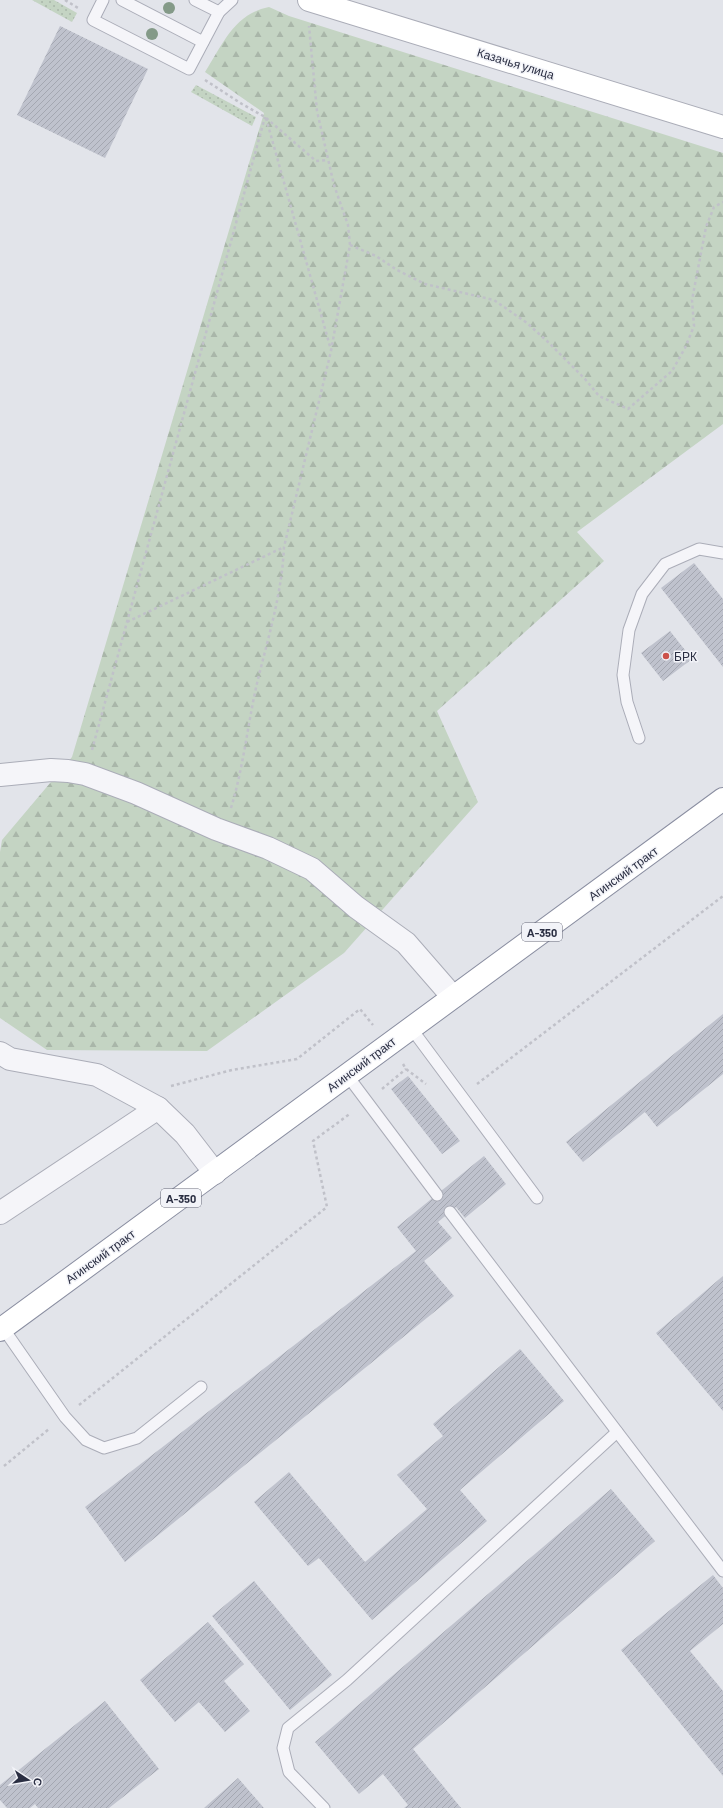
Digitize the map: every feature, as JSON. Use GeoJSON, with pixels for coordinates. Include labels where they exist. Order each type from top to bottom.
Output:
{"type":"FeatureCollection","features":[{"type":"Feature","properties":{"kind":"main road","name":"Казачья улица"},"geometry":{"type":"LineString","coordinates":[[309,0],[723,127]]}},
{"type":"Feature","properties":{"kind":"main road","name":"Агинский тракт"},"geometry":{"type":"LineString","coordinates":[[1,1329],[723,799]]}},
{"type":"Feature","properties":{"kind":"street"},"geometry":{"type":"LineString","coordinates":[[0,775],[51,770],[86,774],[136,793],[216,829],[268,848],[312,869],[356,907],[406,943],[452,997]]}},
{"type":"Feature","properties":{"kind":"street"},"geometry":{"type":"LineString","coordinates":[[0,1053],[10,1059],[97,1075],[158,1108],[185,1134],[215,1173]]}},
{"type":"Feature","properties":{"kind":"street"},"geometry":{"type":"LineString","coordinates":[[0,1213],[158,1108]]}},
{"type":"Feature","properties":{"kind":"lane"},"geometry":{"type":"LineString","coordinates":[[104,0],[93,20],[189,69],[219,12],[232,0]]}},
{"type":"Feature","properties":{"kind":"lane"},"geometry":{"type":"LineString","coordinates":[[122,0],[203,42]]}},
{"type":"Feature","properties":{"kind":"lane"},"geometry":{"type":"LineString","coordinates":[[195,0],[219,12]]}},
{"type":"Feature","properties":{"kind":"lane"},"geometry":{"type":"LineString","coordinates":[[639,738],[628,702],[623,675],[629,630],[642,594],[665,564],[699,549],[723,553]]}},
{"type":"Feature","properties":{"kind":"lane"},"geometry":{"type":"LineString","coordinates":[[411,1028],[537,1198]]}},
{"type":"Feature","properties":{"kind":"lane"},"geometry":{"type":"LineString","coordinates":[[347,1075],[437,1194]]}},
{"type":"Feature","properties":{"kind":"lane"},"geometry":{"type":"LineString","coordinates":[[450,1212],[723,1571]]}},
{"type":"Feature","properties":{"kind":"lane"},"geometry":{"type":"LineString","coordinates":[[1,1329],[65,1417],[86,1440],[104,1448],[137,1438],[201,1387]]}},
{"type":"Feature","properties":{"kind":"lane"},"geometry":{"type":"LineString","coordinates":[[324,1808],[289,1772],[283,1748],[288,1728],[347,1680],[617,1432]]}},
{"type":"Feature","properties":{"kind":"path"},"geometry":{"type":"LineString","coordinates":[[216,829],[231,809],[237,788],[256,690],[277,600],[283,568],[284,547],[331,350],[350,245],[348,225],[327,160],[317,111],[309,22]]}},
{"type":"Feature","properties":{"kind":"path"},"geometry":{"type":"LineString","coordinates":[[189,69],[242,104],[265,117],[316,161],[327,160]]}},
{"type":"Feature","properties":{"kind":"path"},"geometry":{"type":"LineString","coordinates":[[265,117],[331,350]]}},
{"type":"Feature","properties":{"kind":"path"},"geometry":{"type":"LineString","coordinates":[[86,774],[265,117]]}},
{"type":"Feature","properties":{"kind":"path"},"geometry":{"type":"LineString","coordinates":[[350,245],[376,256],[397,270],[425,284],[494,300],[527,324],[547,341],[585,379],[599,396],[628,410],[672,371],[684,348],[694,326],[692,300],[706,227],[714,208],[723,202]]}},
{"type":"Feature","properties":{"kind":"path"},"geometry":{"type":"LineString","coordinates":[[127,622],[284,547]]}},
{"type":"Feature","properties":{"kind":"path"},"geometry":{"type":"LineString","coordinates":[[4,1466],[327,1207],[313,1141],[406,1069]]}},
{"type":"Feature","properties":{"kind":"green space"},"geometry":{"type":"Polygon","coordinates":[[[32,0],[54,0],[77,13],[72,22],[32,0]]]}},
{"type":"Feature","properties":{"kind":"green space"},"geometry":{"type":"Polygon","coordinates":[[[269,7],[289,16],[723,153],[723,424],[577,532],[604,561],[437,711],[478,802],[344,953],[207,1051],[47,1050],[0,1018],[0,852],[2,840],[72,757],[264,113],[205,72],[224,41],[238,23],[247,16],[269,7]]]}},
{"type":"Feature","properties":{"kind":"green space"},"geometry":{"type":"Polygon","coordinates":[[[196,85],[256,117],[252,126],[191,92],[196,85]]]}},
{"type":"Feature","properties":{"kind":"building"},"geometry":{"type":"Polygon","coordinates":[[[60,26],[148,69],[105,158],[17,115],[60,26]]]}},
{"type":"Feature","properties":{"kind":"building"},"geometry":{"type":"Polygon","coordinates":[[[694,563],[723,599],[723,667],[661,588],[694,563]]]}},
{"type":"Feature","properties":{"kind":"building","name":"БРК"},"geometry":{"type":"Polygon","coordinates":[[[670,631],[692,659],[663,681],[641,653],[670,631]]]}},
{"type":"Feature","properties":{"kind":"building"},"geometry":{"type":"Polygon","coordinates":[[[723,1014],[723,1074],[657,1127],[645,1112],[583,1162],[566,1142],[723,1014]]]}},
{"type":"Feature","properties":{"kind":"building"},"geometry":{"type":"Polygon","coordinates":[[[408,1076],[460,1141],[442,1154],[391,1089],[408,1076]]]}},
{"type":"Feature","properties":{"kind":"building"},"geometry":{"type":"Polygon","coordinates":[[[484,1156],[506,1184],[465,1218],[456,1207],[438,1222],[452,1238],[424,1261],[454,1296],[125,1562],[85,1507],[416,1251],[397,1227],[484,1156]]]}},
{"type":"Feature","properties":{"kind":"building"},"geometry":{"type":"Polygon","coordinates":[[[723,1276],[723,1411],[656,1333],[723,1276]]]}},
{"type":"Feature","properties":{"kind":"building"},"geometry":{"type":"Polygon","coordinates":[[[520,1349],[564,1401],[460,1490],[487,1521],[372,1620],[319,1558],[308,1566],[254,1502],[289,1472],[365,1562],[427,1509],[397,1475],[443,1436],[433,1424],[520,1349]]]}},
{"type":"Feature","properties":{"kind":"building"},"geometry":{"type":"Polygon","coordinates":[[[611,1489],[655,1541],[413,1749],[461,1808],[404,1808],[408,1805],[383,1774],[359,1794],[315,1742],[611,1489]]]}},
{"type":"Feature","properties":{"kind":"building"},"geometry":{"type":"Polygon","coordinates":[[[713,1575],[723,1588],[723,1624],[690,1651],[723,1691],[723,1776],[621,1650],[713,1575]]]}},
{"type":"Feature","properties":{"kind":"building"},"geometry":{"type":"Polygon","coordinates":[[[254,1581],[332,1675],[290,1710],[212,1616],[254,1581]]]}},
{"type":"Feature","properties":{"kind":"building"},"geometry":{"type":"Polygon","coordinates":[[[208,1622],[244,1664],[224,1681],[250,1711],[225,1732],[199,1702],[175,1722],[140,1680],[208,1622]]]}},
{"type":"Feature","properties":{"kind":"building"},"geometry":{"type":"Polygon","coordinates":[[[105,1701],[159,1769],[109,1808],[38,1808],[35,1804],[30,1808],[7,1808],[0,1800],[0,1785],[105,1701]]]}},
{"type":"Feature","properties":{"kind":"building"},"geometry":{"type":"Polygon","coordinates":[[[238,1778],[264,1808],[204,1808],[238,1778]]]}},
{"type":"Feature","properties":{"kind":"place","name":"БРК"},"geometry":{"type":"Point","coordinates":[666,656]}}]}
